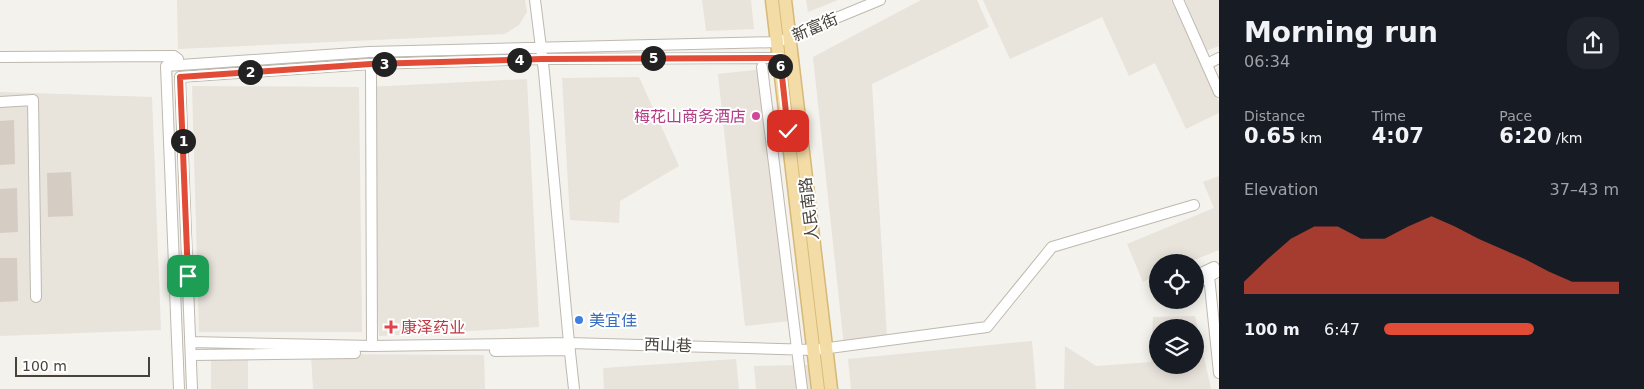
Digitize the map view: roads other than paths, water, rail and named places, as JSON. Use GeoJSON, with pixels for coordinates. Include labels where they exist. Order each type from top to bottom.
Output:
{"type":"FeatureCollection","features":[{"type":"Feature","properties":{"kind":"main road","name":"人民南路"},"geometry":{"type":"LineString","coordinates":[[772,0],[783,40],[820,349],[818,389]]}},
{"type":"Feature","properties":{"kind":"main road","name":"人民南路"},"geometry":{"type":"LineString","coordinates":[[785,0],[780,58],[820,349],[831,389]]}},
{"type":"Feature","properties":{"kind":"street"},"geometry":{"type":"LineString","coordinates":[[535,0],[574,389]]}},
{"type":"Feature","properties":{"kind":"street","name":"新富街"},"geometry":{"type":"LineString","coordinates":[[783,40],[880,0]]}},
{"type":"Feature","properties":{"kind":"street"},"geometry":{"type":"LineString","coordinates":[[1178,0],[1219,92]]}},
{"type":"Feature","properties":{"kind":"street"},"geometry":{"type":"LineString","coordinates":[[179,389],[166,66],[369,52],[783,40]]}},
{"type":"Feature","properties":{"kind":"street"},"geometry":{"type":"LineString","coordinates":[[0,57],[174,56],[178,58]]}},
{"type":"Feature","properties":{"kind":"street"},"geometry":{"type":"LineString","coordinates":[[192,389],[180,77],[371,64],[542,59],[780,58]]}},
{"type":"Feature","properties":{"kind":"street"},"geometry":{"type":"LineString","coordinates":[[1206,64],[1219,58]]}},
{"type":"Feature","properties":{"kind":"street"},"geometry":{"type":"LineString","coordinates":[[371,64],[372,346]]}},
{"type":"Feature","properties":{"kind":"street"},"geometry":{"type":"LineString","coordinates":[[762,67],[802,389]]}},
{"type":"Feature","properties":{"kind":"street"},"geometry":{"type":"LineString","coordinates":[[0,102],[33,100],[36,297]]}},
{"type":"Feature","properties":{"kind":"street","name":"西山巷"},"geometry":{"type":"LineString","coordinates":[[570,346],[820,349],[987,327],[1052,247],[1194,205]]}},
{"type":"Feature","properties":{"kind":"street"},"geometry":{"type":"LineString","coordinates":[[1204,272],[1219,264]]}},
{"type":"Feature","properties":{"kind":"street"},"geometry":{"type":"LineString","coordinates":[[1204,279],[1219,271]]}},
{"type":"Feature","properties":{"kind":"street"},"geometry":{"type":"LineString","coordinates":[[1209,276],[1219,373]]}},
{"type":"Feature","properties":{"kind":"street"},"geometry":{"type":"LineString","coordinates":[[191,349],[372,346],[570,346]]}},
{"type":"Feature","properties":{"kind":"street"},"geometry":{"type":"LineString","coordinates":[[191,349],[570,346]]}},
{"type":"Feature","properties":{"kind":"place","name":"梅花山商务酒店"},"geometry":{"type":"Point","coordinates":[756,116]}},
{"type":"Feature","properties":{"kind":"place","name":"美宜佳"},"geometry":{"type":"Point","coordinates":[579,320]}},
{"type":"Feature","properties":{"kind":"place","name":"康泽药业"},"geometry":{"type":"Point","coordinates":[391,327]}}]}
